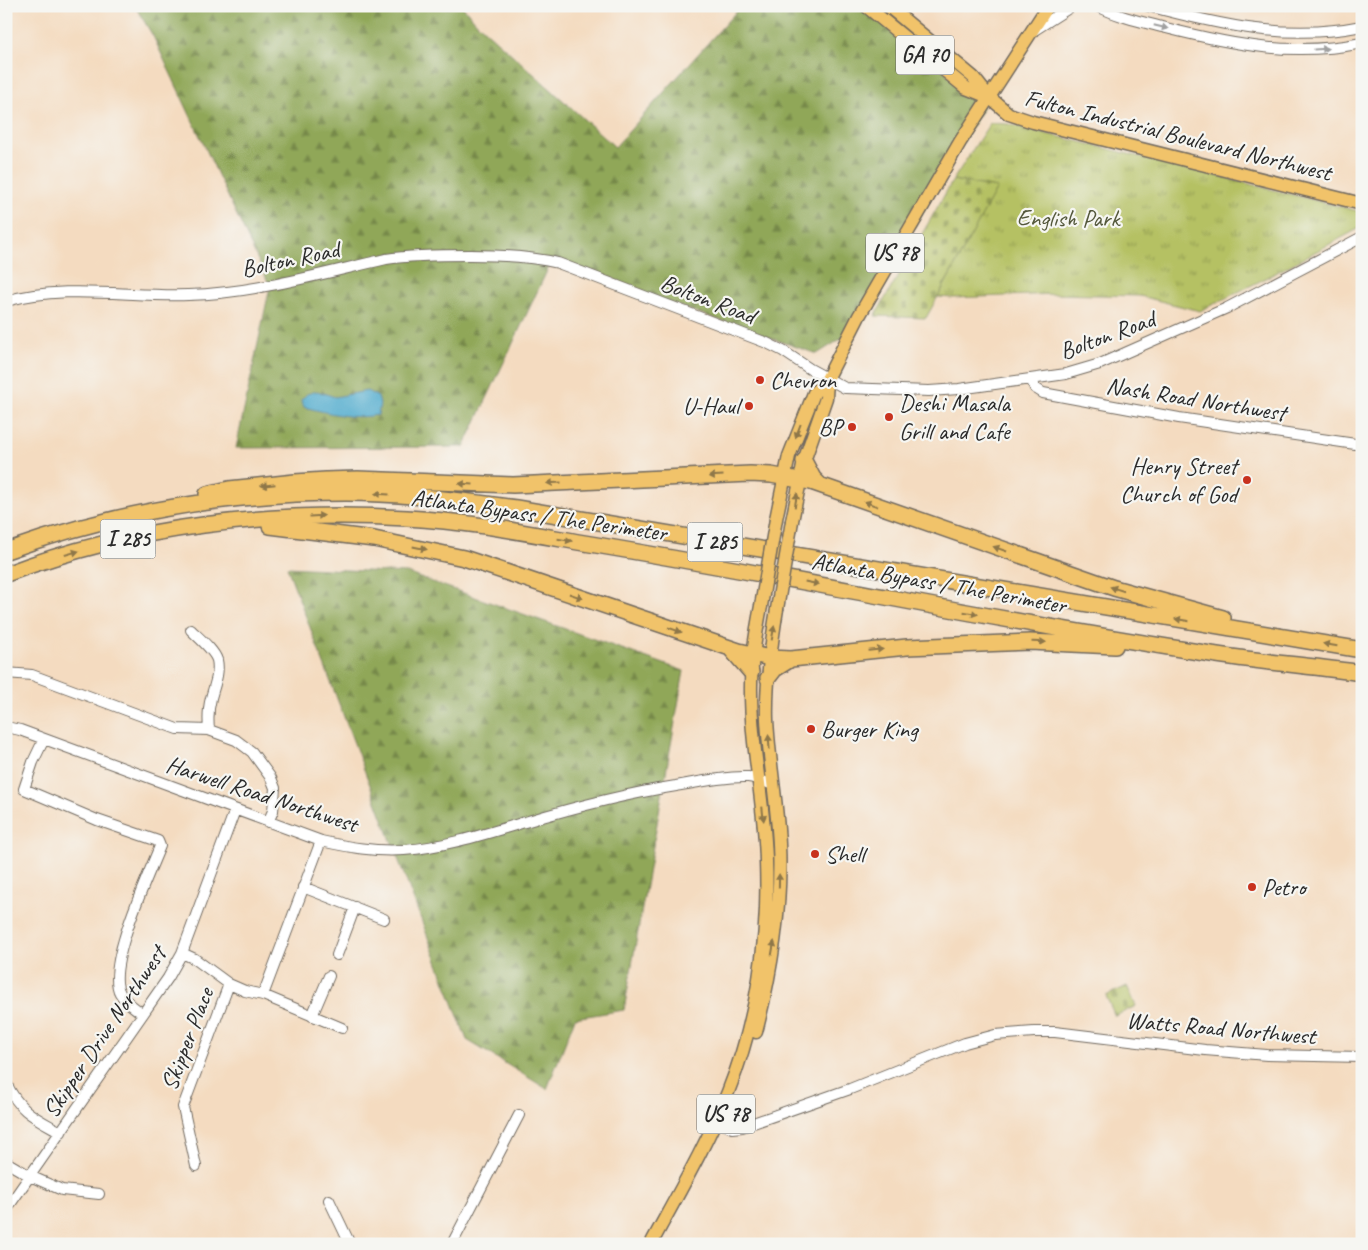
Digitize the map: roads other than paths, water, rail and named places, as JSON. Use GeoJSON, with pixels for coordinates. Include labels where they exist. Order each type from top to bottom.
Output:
{"type":"FeatureCollection","features":[{"type":"Feature","properties":{"kind":"highway"},"geometry":{"type":"LineString","coordinates":[[804,461],[820,485]]}},
{"type":"Feature","properties":{"kind":"highway"},"geometry":{"type":"LineString","coordinates":[[128,516],[229,489],[295,482],[358,479],[513,485],[750,474],[784,477],[800,479],[820,485],[1114,588],[1299,640]]}},
{"type":"Feature","properties":{"kind":"highway","name":"Atlanta Bypass / The Perimeter"},"geometry":{"type":"LineString","coordinates":[[6,551],[81,527],[128,516],[239,499],[345,493],[441,498],[516,508],[1362,650]]}},
{"type":"Feature","properties":{"kind":"highway","name":"Atlanta Bypass / The Perimeter"},"geometry":{"type":"LineString","coordinates":[[6,574],[71,554],[170,530],[234,522],[319,516],[412,518],[462,523],[670,557],[947,609],[1211,654],[1362,673]]}},
{"type":"Feature","properties":{"kind":"highway"},"geometry":{"type":"LineString","coordinates":[[234,522],[374,539],[464,558],[730,648],[770,658],[791,659],[907,647],[1030,642],[1101,644],[1211,654]]}},
{"type":"Feature","properties":{"kind":"highway"},"geometry":{"type":"LineString","coordinates":[[730,648],[751,672]]}},
{"type":"Feature","properties":{"kind":"highway"},"geometry":{"type":"LineString","coordinates":[[768,678],[791,659]]}},
{"type":"Feature","properties":{"kind":"main road","name":"Fulton Industrial Boulevard Northwest"},"geometry":{"type":"LineString","coordinates":[[866,6],[966,88],[989,97]]}},
{"type":"Feature","properties":{"kind":"main road","name":"Fulton Industrial Boulevard Northwest"},"geometry":{"type":"LineString","coordinates":[[888,6],[973,77],[989,97],[1009,114],[1033,122],[1362,204]]}},
{"type":"Feature","properties":{"kind":"main road","name":"US 78"},"geometry":{"type":"LineString","coordinates":[[719,1121],[745,1042],[762,954],[766,908],[766,864],[764,818],[752,718],[751,672],[776,518],[789,456],[814,393],[827,379],[847,336],[943,170],[1048,6]]}},
{"type":"Feature","properties":{"kind":"main road","name":"US 78"},"geometry":{"type":"LineString","coordinates":[[651,1244],[739,1085],[752,1047],[764,998],[778,919],[780,868],[767,718],[770,658],[800,479],[804,461],[826,398],[827,379]]}},
{"type":"Feature","properties":{"kind":"street"},"geometry":{"type":"LineString","coordinates":[[1032,32],[1072,6]]}},
{"type":"Feature","properties":{"kind":"street"},"geometry":{"type":"LineString","coordinates":[[1148,6],[1228,26],[1277,32],[1331,31],[1362,26]]}},
{"type":"Feature","properties":{"kind":"street"},"geometry":{"type":"LineString","coordinates":[[1097,7],[1134,21],[1246,46],[1302,50],[1362,44]]}},
{"type":"Feature","properties":{"kind":"street","name":"Bolton Road"},"geometry":{"type":"LineString","coordinates":[[6,301],[41,293],[67,292],[186,295],[226,293],[265,287],[406,256],[427,254],[517,256],[558,263],[767,343],[783,350],[827,379],[845,388],[929,391],[1066,374],[1109,360],[1227,308],[1362,237]]}},
{"type":"Feature","properties":{"kind":"street","name":"Nash Road Northwest"},"geometry":{"type":"LineString","coordinates":[[1031,379],[1035,388],[1043,393],[1179,418],[1362,445]]}},
{"type":"Feature","properties":{"kind":"street"},"geometry":{"type":"LineString","coordinates":[[190,630],[202,639],[217,660],[217,679],[211,698],[208,730]]}},
{"type":"Feature","properties":{"kind":"street"},"geometry":{"type":"LineString","coordinates":[[6,673],[32,676],[178,729],[208,730],[236,740],[260,760],[275,788],[274,811],[268,822]]}},
{"type":"Feature","properties":{"kind":"street","name":"Harwell Road Northwest"},"geometry":{"type":"LineString","coordinates":[[6,727],[44,739],[321,841],[376,850],[427,848],[457,842],[589,803],[632,793],[748,777],[773,785]]}},
{"type":"Feature","properties":{"kind":"street"},"geometry":{"type":"LineString","coordinates":[[44,739],[33,762],[24,789],[97,820],[158,841],[160,846],[133,912],[117,964],[116,982],[120,993],[143,1014]]}},
{"type":"Feature","properties":{"kind":"street","name":"Skipper Drive Northwest"},"geometry":{"type":"LineString","coordinates":[[6,1210],[168,978],[182,953],[236,810]]}},
{"type":"Feature","properties":{"kind":"street"},"geometry":{"type":"LineString","coordinates":[[262,995],[321,841]]}},
{"type":"Feature","properties":{"kind":"street"},"geometry":{"type":"LineString","coordinates":[[303,887],[384,919]]}},
{"type":"Feature","properties":{"kind":"street"},"geometry":{"type":"LineString","coordinates":[[337,955],[355,907]]}},
{"type":"Feature","properties":{"kind":"street"},"geometry":{"type":"LineString","coordinates":[[182,953],[195,959],[229,984],[245,991],[262,995],[342,1028]]}},
{"type":"Feature","properties":{"kind":"street"},"geometry":{"type":"LineString","coordinates":[[312,1016],[329,976]]}},
{"type":"Feature","properties":{"kind":"street","name":"Skipper Place"},"geometry":{"type":"LineString","coordinates":[[196,1166],[183,1107],[229,984]]}},
{"type":"Feature","properties":{"kind":"street","name":"Watts Road Northwest"},"geometry":{"type":"LineString","coordinates":[[719,1121],[732,1128],[742,1127],[826,1098],[965,1043],[995,1035],[1034,1032],[1267,1055],[1362,1057]]}},
{"type":"Feature","properties":{"kind":"street"},"geometry":{"type":"LineString","coordinates":[[6,1082],[19,1105],[26,1112],[61,1132]]}},
{"type":"Feature","properties":{"kind":"street"},"geometry":{"type":"LineString","coordinates":[[452,1244],[518,1114]]}},
{"type":"Feature","properties":{"kind":"street"},"geometry":{"type":"LineString","coordinates":[[6,1162],[30,1176],[62,1190],[99,1194]]}},
{"type":"Feature","properties":{"kind":"street"},"geometry":{"type":"LineString","coordinates":[[330,1200],[350,1244]]}},
{"type":"Feature","properties":{"kind":"water"},"geometry":{"type":"Polygon","coordinates":[[[317,391],[335,397],[367,391],[378,397],[380,404],[378,415],[350,416],[304,407],[301,400],[307,394],[317,391]]]}},
{"type":"Feature","properties":{"kind":"place","name":"Chevron"},"geometry":{"type":"Point","coordinates":[760,380]}},
{"type":"Feature","properties":{"kind":"place","name":"U-Haul"},"geometry":{"type":"Point","coordinates":[749,406]}},
{"type":"Feature","properties":{"kind":"place","name":"Deshi Masala Grill and Cafe"},"geometry":{"type":"Point","coordinates":[889,417]}},
{"type":"Feature","properties":{"kind":"place","name":"BP"},"geometry":{"type":"Point","coordinates":[852,427]}},
{"type":"Feature","properties":{"kind":"place","name":"Henry Street Church of God"},"geometry":{"type":"Point","coordinates":[1247,480]}},
{"type":"Feature","properties":{"kind":"place","name":"Burger King"},"geometry":{"type":"Point","coordinates":[811,729]}},
{"type":"Feature","properties":{"kind":"place","name":"Shell"},"geometry":{"type":"Point","coordinates":[815,854]}},
{"type":"Feature","properties":{"kind":"place","name":"Petro"},"geometry":{"type":"Point","coordinates":[1252,887]}},
{"type":"Feature","properties":{"kind":"park label","name":"English Park"},"geometry":{"type":"Point","coordinates":[1068,218]}}]}
